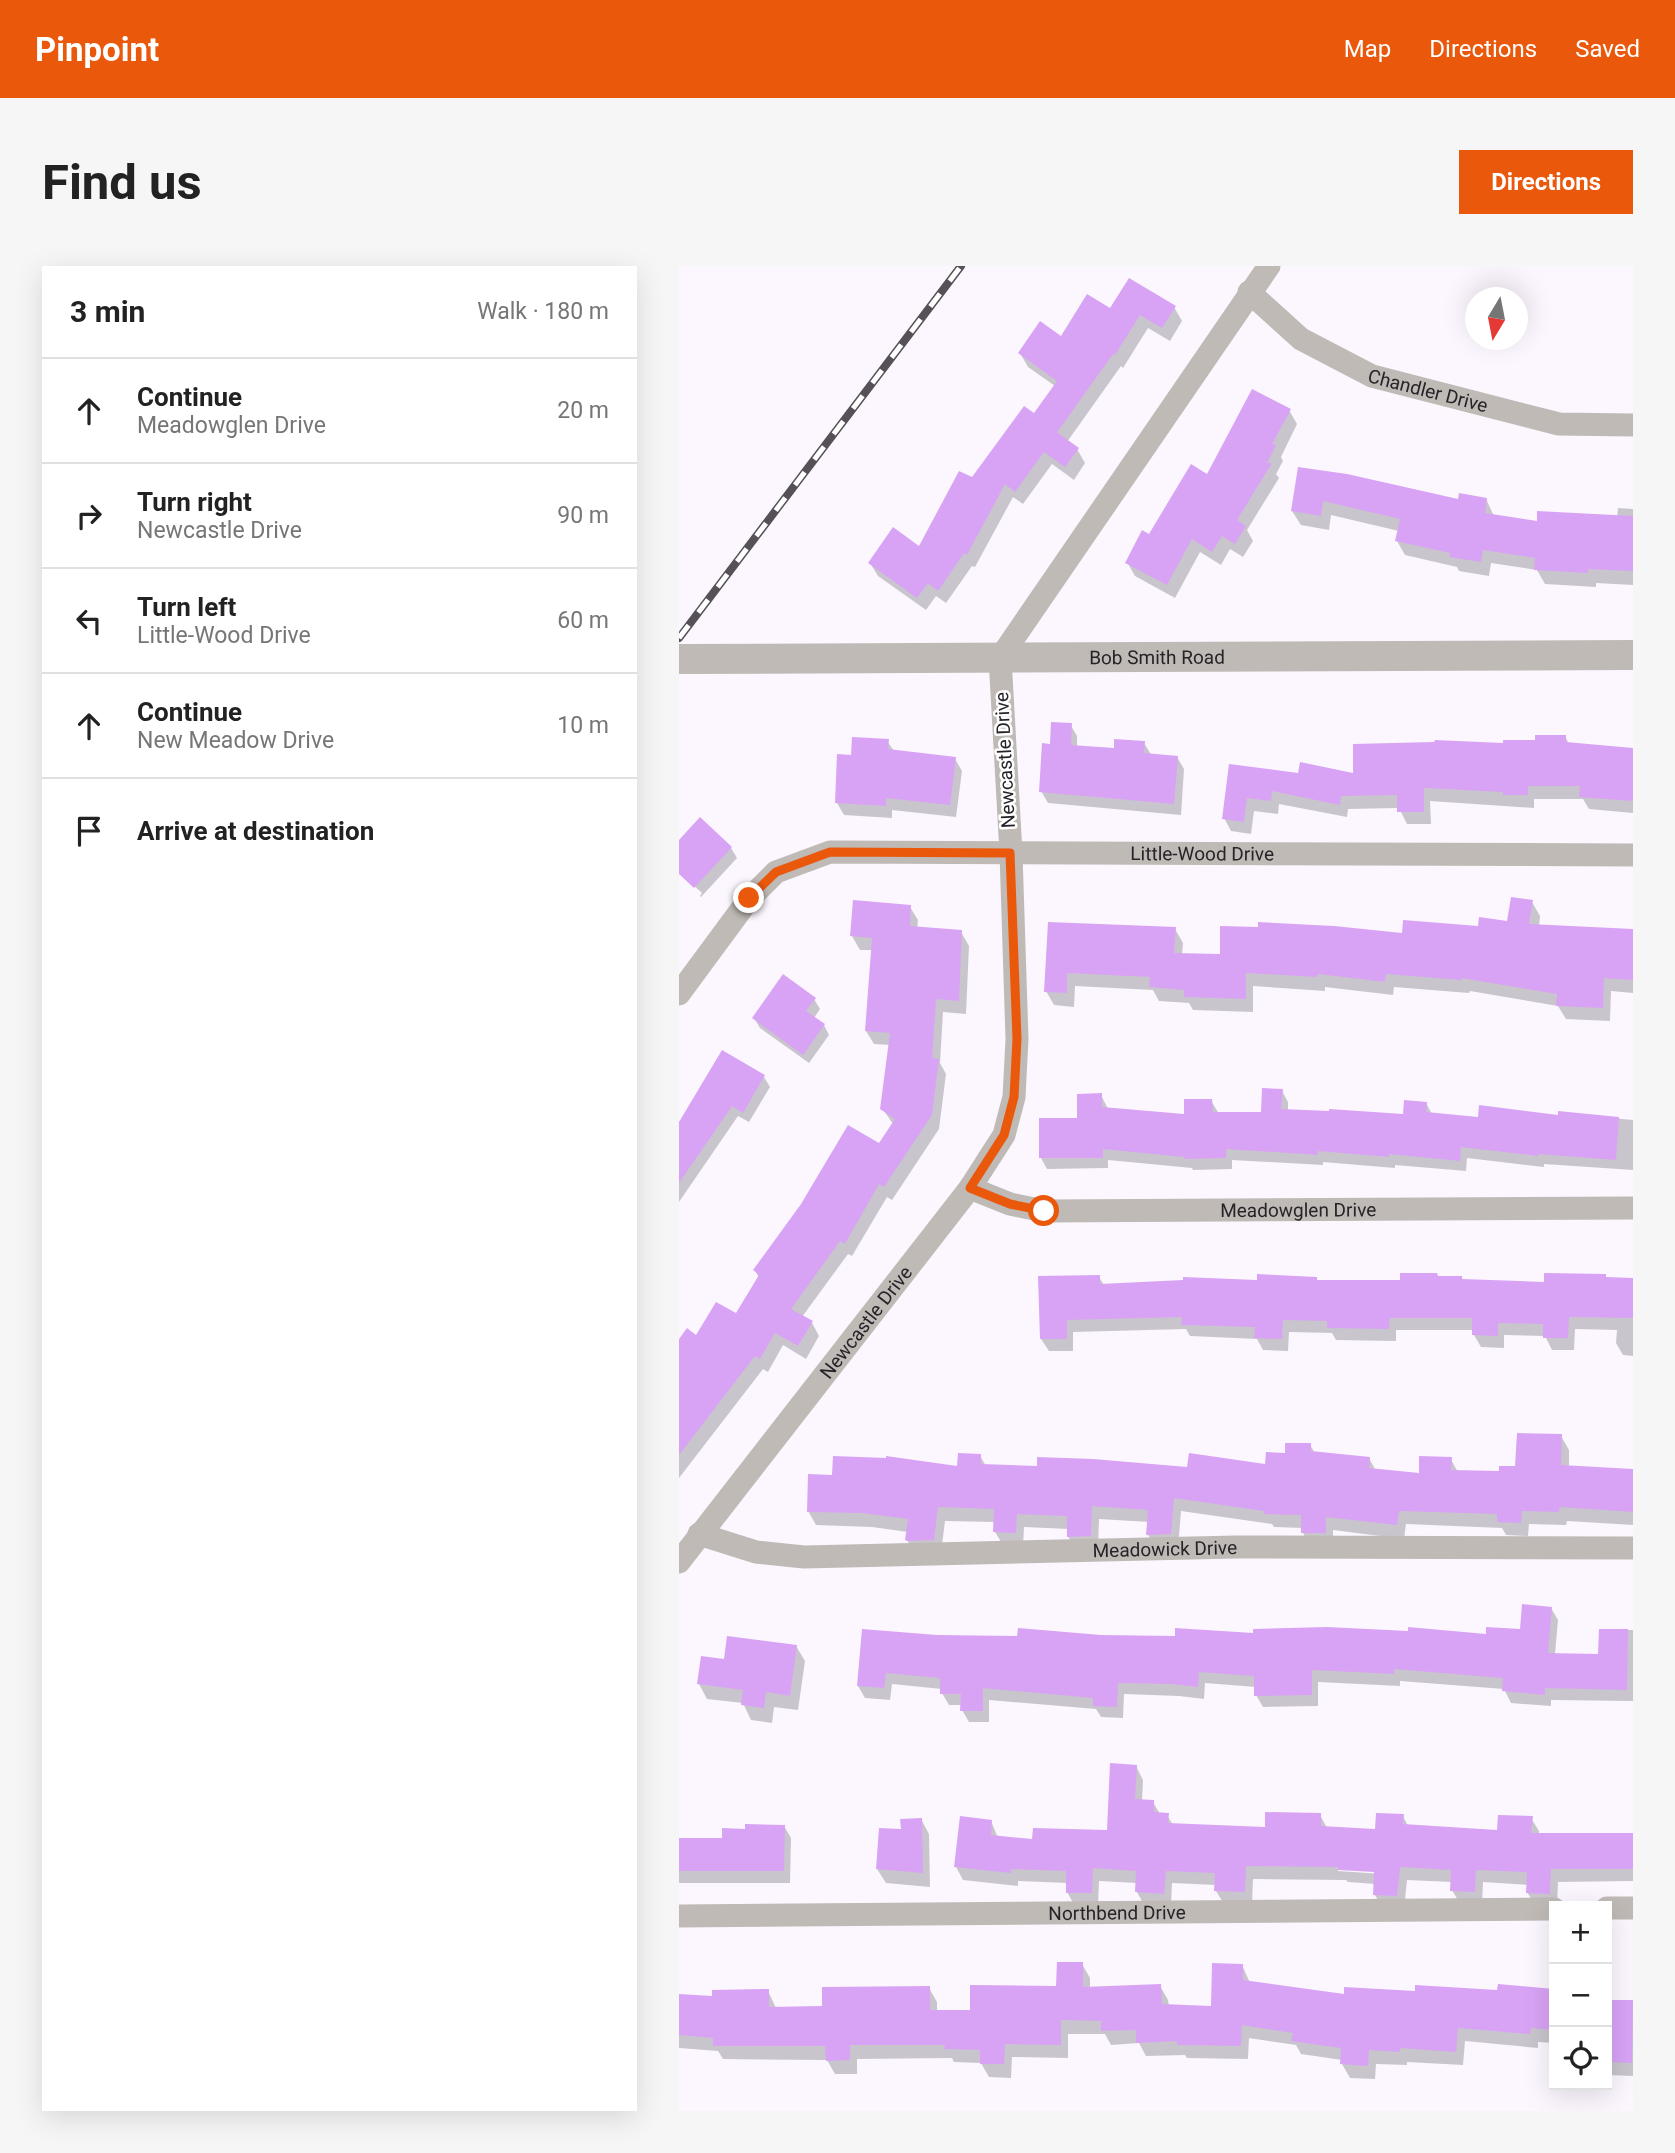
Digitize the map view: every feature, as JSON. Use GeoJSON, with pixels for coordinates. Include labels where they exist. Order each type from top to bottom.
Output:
{"type":"FeatureCollection","features":[{"type":"Feature","properties":{"kind":"street"},"geometry":{"type":"LineString","coordinates":[[1000,658],[1269,266]]}},
{"type":"Feature","properties":{"kind":"street","name":"Chandler Drive"},"geometry":{"type":"LineString","coordinates":[[1249,292],[1301,340],[1372,376],[1559,424],[1633,425]]}},
{"type":"Feature","properties":{"kind":"street","name":"Bob Smith Road"},"geometry":{"type":"LineString","coordinates":[[679,659],[1633,655]]}},
{"type":"Feature","properties":{"kind":"street","name":"Newcastle Drive"},"geometry":{"type":"LineString","coordinates":[[679,1562],[970,1188],[1004,1135],[1014,1097],[1017,1039],[1000,658]]}},
{"type":"Feature","properties":{"kind":"street","name":"Little-Wood Drive"},"geometry":{"type":"LineString","coordinates":[[679,995],[749,898],[776,872],[830,852],[1633,855]]}},
{"type":"Feature","properties":{"kind":"street","name":"Meadowglen Drive"},"geometry":{"type":"LineString","coordinates":[[970,1188],[1010,1204],[1044,1211],[1633,1208]]}},
{"type":"Feature","properties":{"kind":"street","name":"Meadowick Drive"},"geometry":{"type":"LineString","coordinates":[[699,1534],[756,1552],[804,1557],[1235,1547],[1633,1548]]}},
{"type":"Feature","properties":{"kind":"street"},"geometry":{"type":"LineString","coordinates":[[1612,1908],[1633,1908]]}},
{"type":"Feature","properties":{"kind":"street","name":"Northbend Drive"},"geometry":{"type":"LineString","coordinates":[[679,1916],[1549,1909]]}},
{"type":"Feature","properties":{"kind":"building"},"geometry":{"type":"Polygon","coordinates":[[[1129,278],[1176,306],[1162,328],[1140,315],[1115,355],[1113,354],[1058,431],[1079,448],[1065,467],[1044,452],[1015,492],[1005,484],[967,555],[964,553],[938,591],[928,583],[917,598],[868,563],[893,527],[919,546],[959,471],[972,477],[1024,406],[1034,413],[1057,381],[1018,353],[1040,321],[1061,336],[1087,294],[1110,308],[1129,278]]]}},
{"type":"Feature","properties":{"kind":"building"},"geometry":{"type":"Polygon","coordinates":[[[1252,389],[1291,409],[1272,444],[1276,445],[1267,463],[1272,463],[1237,520],[1246,526],[1235,544],[1222,536],[1212,552],[1192,539],[1167,585],[1125,563],[1142,530],[1149,534],[1191,464],[1207,474],[1252,389]]]}},
{"type":"Feature","properties":{"kind":"building"},"geometry":{"type":"Polygon","coordinates":[[[1298,467],[1347,474],[1458,499],[1459,493],[1487,498],[1485,513],[1537,521],[1537,511],[1633,516],[1633,571],[1588,569],[1588,573],[1534,570],[1535,558],[1483,550],[1481,562],[1449,557],[1450,553],[1395,541],[1400,519],[1323,501],[1321,516],[1291,511],[1298,467]]]}},
{"type":"Feature","properties":{"kind":"building"},"geometry":{"type":"Polygon","coordinates":[[[1051,722],[1072,723],[1071,745],[1114,748],[1114,739],[1145,741],[1144,753],[1178,756],[1174,804],[1039,792],[1042,743],[1050,744],[1051,722]]]}},
{"type":"Feature","properties":{"kind":"building"},"geometry":{"type":"Polygon","coordinates":[[[1535,735],[1566,735],[1566,742],[1633,748],[1633,801],[1579,797],[1580,786],[1528,786],[1528,795],[1424,788],[1424,812],[1397,812],[1397,795],[1341,796],[1340,805],[1272,791],[1271,801],[1247,798],[1244,822],[1222,819],[1229,764],[1298,773],[1300,762],[1353,773],[1353,744],[1435,740],[1503,743],[1503,740],[1535,740],[1535,735]]]}},
{"type":"Feature","properties":{"kind":"building"},"geometry":{"type":"Polygon","coordinates":[[[852,737],[889,739],[888,749],[956,757],[950,805],[886,798],[886,806],[835,803],[837,754],[851,755],[852,737]]]}},
{"type":"Feature","properties":{"kind":"building"},"geometry":{"type":"Polygon","coordinates":[[[700,817],[732,847],[694,888],[679,874],[679,840],[700,817]]]}},
{"type":"Feature","properties":{"kind":"building"},"geometry":{"type":"Polygon","coordinates":[[[1511,897],[1533,900],[1529,924],[1633,929],[1633,980],[1604,978],[1603,1008],[1556,1006],[1557,994],[1462,978],[1386,974],[1385,982],[1318,974],[1317,977],[1246,973],[1246,999],[1184,997],[1184,990],[1149,987],[1150,977],[1067,973],[1067,993],[1044,992],[1048,922],[1176,927],[1174,953],[1220,954],[1220,926],[1258,927],[1258,922],[1402,933],[1403,920],[1478,926],[1479,917],[1507,921],[1511,897]]]}},
{"type":"Feature","properties":{"kind":"building"},"geometry":{"type":"Polygon","coordinates":[[[853,900],[911,905],[910,926],[962,930],[959,1001],[936,999],[932,1058],[939,1059],[932,1115],[884,1187],[879,1184],[845,1244],[840,1241],[791,1309],[813,1321],[798,1346],[775,1333],[760,1359],[755,1356],[679,1455],[679,1339],[687,1328],[696,1335],[716,1302],[736,1313],[759,1275],[753,1270],[801,1204],[848,1125],[879,1143],[895,1119],[880,1109],[890,1033],[865,1031],[872,938],[850,936],[853,900]]]}},
{"type":"Feature","properties":{"kind":"building"},"geometry":{"type":"Polygon","coordinates":[[[783,974],[816,998],[806,1011],[825,1024],[803,1055],[752,1018],[783,974]]]}},
{"type":"Feature","properties":{"kind":"building"},"geometry":{"type":"Polygon","coordinates":[[[722,1050],[765,1075],[743,1113],[732,1106],[679,1183],[679,1122],[722,1050]]]}},
{"type":"Feature","properties":{"kind":"building"},"geometry":{"type":"Polygon","coordinates":[[[1262,1088],[1283,1089],[1281,1109],[1403,1114],[1404,1100],[1427,1102],[1426,1112],[1478,1117],[1479,1105],[1558,1115],[1558,1111],[1619,1117],[1616,1160],[1538,1156],[1461,1147],[1460,1161],[1389,1154],[1389,1157],[1318,1151],[1318,1155],[1226,1149],[1226,1158],[1185,1159],[1103,1149],[1103,1158],[1039,1158],[1039,1118],[1077,1118],[1077,1094],[1102,1093],[1102,1107],[1184,1114],[1184,1099],[1212,1099],[1213,1112],[1261,1112],[1262,1088]]]}},
{"type":"Feature","properties":{"kind":"building"},"geometry":{"type":"Polygon","coordinates":[[[1400,1273],[1437,1273],[1438,1276],[1462,1276],[1462,1279],[1544,1282],[1544,1273],[1606,1274],[1606,1277],[1633,1278],[1633,1318],[1569,1317],[1568,1338],[1543,1338],[1543,1324],[1498,1323],[1498,1336],[1472,1335],[1472,1318],[1390,1318],[1389,1329],[1327,1328],[1327,1321],[1283,1320],[1282,1339],[1254,1338],[1255,1327],[1181,1325],[1182,1317],[1067,1320],[1067,1339],[1040,1339],[1038,1276],[1100,1275],[1100,1284],[1183,1280],[1183,1277],[1257,1280],[1257,1274],[1317,1277],[1317,1280],[1400,1280],[1400,1273]]]}},
{"type":"Feature","properties":{"kind":"building"},"geometry":{"type":"Polygon","coordinates":[[[1517,1433],[1562,1434],[1561,1465],[1633,1469],[1633,1512],[1560,1507],[1559,1512],[1522,1511],[1521,1523],[1497,1522],[1497,1514],[1399,1511],[1397,1525],[1326,1517],[1326,1533],[1301,1533],[1301,1515],[1264,1514],[1264,1511],[1174,1498],[1171,1534],[1146,1535],[1148,1510],[1092,1506],[1091,1536],[1067,1537],[1067,1516],[1017,1514],[1016,1533],[993,1532],[994,1509],[938,1507],[934,1540],[908,1541],[905,1540],[908,1519],[863,1513],[807,1512],[808,1474],[832,1475],[833,1456],[886,1456],[957,1466],[958,1453],[981,1454],[981,1464],[1037,1466],[1037,1457],[1187,1467],[1189,1453],[1265,1464],[1266,1452],[1285,1453],[1285,1443],[1311,1443],[1311,1451],[1370,1457],[1369,1468],[1419,1473],[1419,1456],[1452,1457],[1451,1470],[1499,1471],[1499,1466],[1515,1466],[1517,1433]]]}},
{"type":"Feature","properties":{"kind":"building"},"geometry":{"type":"Polygon","coordinates":[[[1522,1604],[1552,1607],[1548,1653],[1598,1654],[1599,1629],[1628,1629],[1627,1690],[1545,1688],[1545,1695],[1502,1691],[1503,1678],[1394,1669],[1394,1674],[1312,1670],[1312,1695],[1254,1696],[1254,1676],[1199,1672],[1198,1687],[1118,1683],[1117,1707],[1093,1706],[1093,1698],[983,1688],[983,1711],[960,1711],[961,1694],[940,1694],[940,1678],[886,1673],[884,1688],[857,1686],[862,1629],[937,1635],[1017,1636],[1018,1628],[1101,1635],[1175,1636],[1175,1628],[1253,1633],[1253,1629],[1327,1627],[1408,1631],[1408,1627],[1486,1634],[1486,1627],[1520,1629],[1522,1604]]]}},
{"type":"Feature","properties":{"kind":"building"},"geometry":{"type":"Polygon","coordinates":[[[727,1636],[797,1645],[790,1696],[766,1692],[764,1708],[741,1705],[743,1690],[697,1684],[701,1656],[724,1659],[727,1636]]]}},
{"type":"Feature","properties":{"kind":"building"},"geometry":{"type":"Polygon","coordinates":[[[1110,1763],[1137,1765],[1135,1799],[1154,1800],[1154,1812],[1169,1813],[1168,1823],[1265,1827],[1265,1812],[1321,1813],[1321,1826],[1375,1829],[1376,1813],[1404,1814],[1403,1824],[1497,1830],[1498,1815],[1533,1816],[1531,1833],[1633,1833],[1633,1869],[1551,1869],[1550,1894],[1526,1893],[1527,1872],[1476,1870],[1475,1892],[1450,1891],[1451,1870],[1400,1867],[1397,1896],[1373,1895],[1374,1872],[1338,1870],[1338,1867],[1246,1866],[1245,1892],[1214,1891],[1215,1873],[1166,1871],[1164,1894],[1135,1892],[1136,1871],[1093,1868],[1092,1893],[1066,1893],[1066,1871],[1011,1869],[1011,1873],[954,1867],[960,1816],[992,1820],[991,1835],[1032,1839],[1033,1828],[1107,1830],[1110,1763]]]}},
{"type":"Feature","properties":{"kind":"building"},"geometry":{"type":"Polygon","coordinates":[[[922,1818],[923,1873],[876,1869],[879,1828],[901,1829],[900,1819],[922,1818]]]}},
{"type":"Feature","properties":{"kind":"building"},"geometry":{"type":"Polygon","coordinates":[[[745,1824],[785,1825],[784,1871],[679,1871],[679,1838],[722,1838],[722,1828],[745,1829],[745,1824]]]}},
{"type":"Feature","properties":{"kind":"building"},"geometry":{"type":"Polygon","coordinates":[[[1057,1962],[1083,1962],[1083,1987],[1161,1984],[1162,2004],[1211,2006],[1212,1963],[1243,1964],[1243,1980],[1344,1994],[1344,1987],[1415,1991],[1415,1985],[1497,1990],[1498,1984],[1549,1989],[1549,2030],[1531,2028],[1530,2034],[1458,2028],[1456,2052],[1400,2048],[1400,2052],[1369,2050],[1368,2066],[1340,2064],[1341,2048],[1291,2041],[1293,2033],[1242,2025],[1241,2046],[1177,2045],[1177,2041],[1136,2043],[1136,2030],[1101,2031],[1101,2021],[1061,2020],[1061,2045],[1005,2044],[1004,2064],[980,2064],[980,2050],[944,2049],[945,2045],[850,2045],[850,2060],[826,2061],[825,2046],[713,2046],[713,2038],[679,2035],[679,1994],[712,1996],[712,1990],[769,1989],[769,2007],[822,2006],[822,1987],[930,1986],[930,2010],[970,2010],[970,1985],[1056,1986],[1057,1962]]]}},
{"type":"Feature","properties":{"kind":"building"},"geometry":{"type":"Polygon","coordinates":[[[1612,2000],[1633,2000],[1632,2063],[1612,2062],[1612,2000]]]}},
{"type":"Feature","properties":{"kind":"railway"},"geometry":{"type":"LineString","coordinates":[[679,638],[961,266]]}},
{"type":"Feature","properties":{"kind":"route"},"geometry":{"type":"LineString","coordinates":[[749,898],[776,872],[830,852],[1010,853],[1017,1039],[1014,1097],[1004,1135],[970,1188],[1010,1204],[1044,1211]]}}]}
